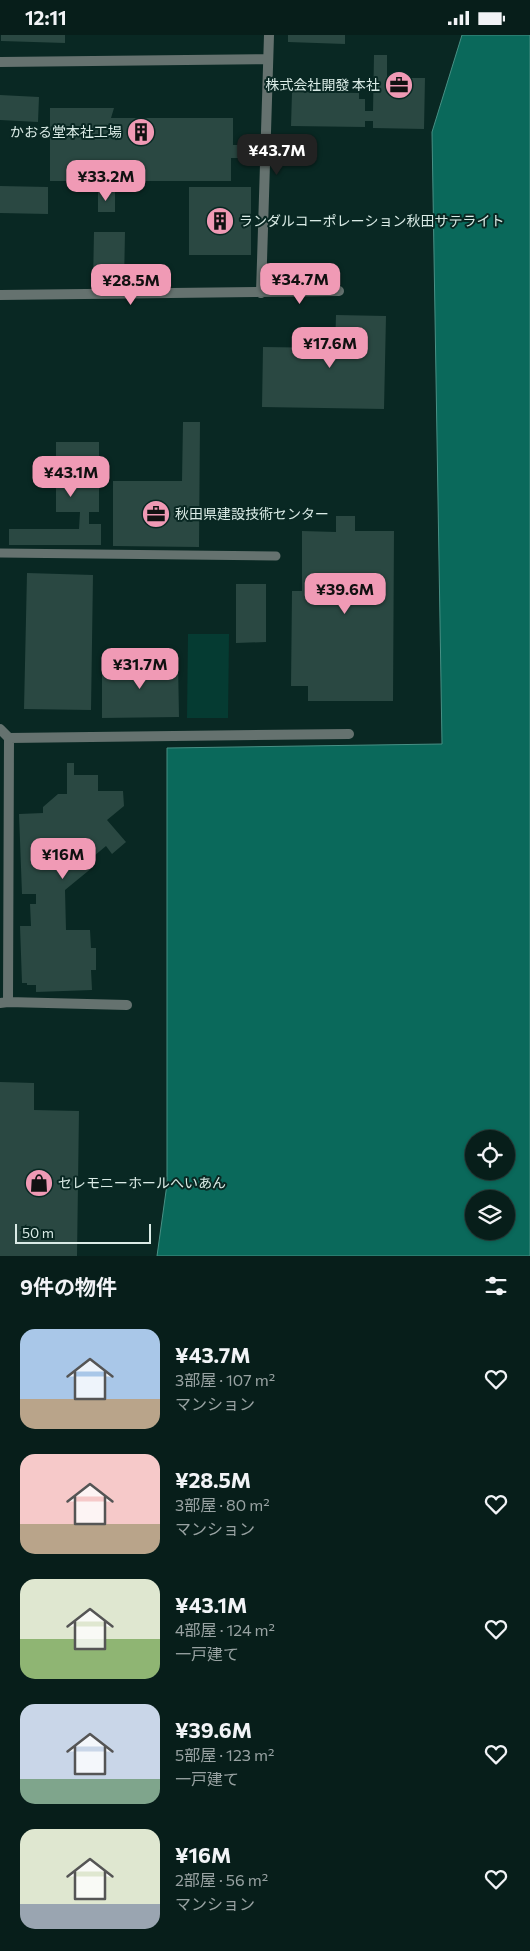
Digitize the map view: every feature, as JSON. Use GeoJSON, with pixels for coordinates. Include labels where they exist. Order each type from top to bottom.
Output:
{"type":"FeatureCollection","features":[{"type":"Feature","properties":{"kind":"street"},"geometry":{"type":"LineString","coordinates":[[262,293],[269,35]]}},
{"type":"Feature","properties":{"kind":"street"},"geometry":{"type":"LineString","coordinates":[[0,62],[268,59]]}},
{"type":"Feature","properties":{"kind":"street"},"geometry":{"type":"LineString","coordinates":[[0,295],[339,291]]}},
{"type":"Feature","properties":{"kind":"street"},"geometry":{"type":"LineString","coordinates":[[0,729],[9,738],[349,734]]}},
{"type":"Feature","properties":{"kind":"street"},"geometry":{"type":"LineString","coordinates":[[9,738],[4,1002],[126,1005]]}},
{"type":"Feature","properties":{"kind":"lane"},"geometry":{"type":"LineString","coordinates":[[0,553],[276,556]]}},
{"type":"Feature","properties":{"kind":"shaded area"},"geometry":{"type":"Polygon","coordinates":[[[462,35],[530,35],[530,1256],[157,1256],[167,1184],[167,748],[442,744],[432,132],[462,35]]]}},
{"type":"Feature","properties":{"kind":"shaded area"},"geometry":{"type":"Polygon","coordinates":[[[188,634],[229,634],[228,718],[187,718],[188,634]]]}},
{"type":"Feature","properties":{"kind":"building"},"geometry":{"type":"Polygon","coordinates":[[[1,35],[65,35],[65,43],[1,41],[1,35]]]}},
{"type":"Feature","properties":{"kind":"building"},"geometry":{"type":"Polygon","coordinates":[[[288,35],[345,35],[345,44],[288,42],[288,35]]]}},
{"type":"Feature","properties":{"kind":"building","name":"株式会社開發 本社"},"geometry":{"type":"Polygon","coordinates":[[[374,55],[387,55],[387,78],[425,78],[424,129],[373,128],[373,121],[365,121],[365,127],[291,126],[292,92],[359,93],[359,99],[365,99],[365,111],[373,111],[374,55]]]}},
{"type":"Feature","properties":{"kind":"building"},"geometry":{"type":"Polygon","coordinates":[[[0,95],[39,97],[38,122],[0,120],[0,95]]]}},
{"type":"Feature","properties":{"kind":"building","name":"かおる堂本社工場"},"geometry":{"type":"Polygon","coordinates":[[[50,108],[114,108],[111,118],[233,118],[233,145],[240,145],[240,158],[231,158],[231,181],[50,181],[50,108]]]}},
{"type":"Feature","properties":{"kind":"building"},"geometry":{"type":"Polygon","coordinates":[[[0,186],[48,187],[48,214],[0,213],[0,186]]]}},
{"type":"Feature","properties":{"kind":"building","name":"ランダルコーポレーション秋田サテライト"},"geometry":{"type":"Polygon","coordinates":[[[189,187],[251,187],[251,255],[189,255],[189,187]]]}},
{"type":"Feature","properties":{"kind":"building"},"geometry":{"type":"Polygon","coordinates":[[[98,192],[115,192],[115,212],[98,212],[98,192]]]}},
{"type":"Feature","properties":{"kind":"building"},"geometry":{"type":"Polygon","coordinates":[[[94,232],[125,232],[124,284],[93,283],[94,232]]]}},
{"type":"Feature","properties":{"kind":"building"},"geometry":{"type":"Polygon","coordinates":[[[336,315],[386,316],[384,409],[262,407],[263,347],[335,348],[336,315]]]}},
{"type":"Feature","properties":{"kind":"building","name":"秋田県建設技術センター"},"geometry":{"type":"Polygon","coordinates":[[[183,422],[200,422],[199,547],[113,546],[113,481],[182,481],[183,422]]]}},
{"type":"Feature","properties":{"kind":"building"},"geometry":{"type":"Polygon","coordinates":[[[56,442],[99,442],[99,512],[89,512],[89,524],[101,524],[101,545],[9,545],[9,529],[79,529],[80,512],[56,512],[56,442]]]}},
{"type":"Feature","properties":{"kind":"building"},"geometry":{"type":"Polygon","coordinates":[[[336,516],[355,516],[355,531],[394,531],[393,701],[308,701],[308,686],[291,686],[292,591],[302,591],[302,531],[336,532],[336,516]]]}},
{"type":"Feature","properties":{"kind":"building"},"geometry":{"type":"Polygon","coordinates":[[[27,573],[93,575],[91,710],[24,709],[27,573]]]}},
{"type":"Feature","properties":{"kind":"building"},"geometry":{"type":"Polygon","coordinates":[[[236,584],[266,584],[266,642],[236,643],[236,584]]]}},
{"type":"Feature","properties":{"kind":"building"},"geometry":{"type":"Polygon","coordinates":[[[178,662],[179,717],[102,718],[102,663],[178,662]]]}},
{"type":"Feature","properties":{"kind":"building"},"geometry":{"type":"Polygon","coordinates":[[[67,763],[74,763],[74,775],[98,775],[98,791],[123,791],[124,806],[107,820],[126,842],[112,854],[106,846],[88,861],[93,867],[65,890],[66,930],[90,930],[91,948],[96,948],[96,970],[91,970],[92,990],[36,992],[36,985],[22,983],[20,926],[31,926],[30,904],[36,904],[36,894],[22,894],[19,814],[43,813],[43,807],[58,794],[67,794],[67,763]]]}},
{"type":"Feature","properties":{"kind":"building","name":"セレモニーホールへいあん"},"geometry":{"type":"Polygon","coordinates":[[[0,1082],[34,1083],[34,1110],[79,1111],[77,1256],[0,1256],[0,1082]]]}},
{"type":"Feature","properties":{"kind":"place","name":"株式会社開發 本社"},"geometry":{"type":"Point","coordinates":[399,85]}},
{"type":"Feature","properties":{"kind":"place","name":"かおる堂本社工場"},"geometry":{"type":"Point","coordinates":[141,132]}},
{"type":"Feature","properties":{"kind":"place","name":"ランダルコーポレーション秋田サテライト"},"geometry":{"type":"Point","coordinates":[220,221]}},
{"type":"Feature","properties":{"kind":"place","name":"秋田県建設技術センター"},"geometry":{"type":"Point","coordinates":[156,514]}},
{"type":"Feature","properties":{"kind":"place","name":"セレモニーホールへいあん"},"geometry":{"type":"Point","coordinates":[39,1183]}}]}
